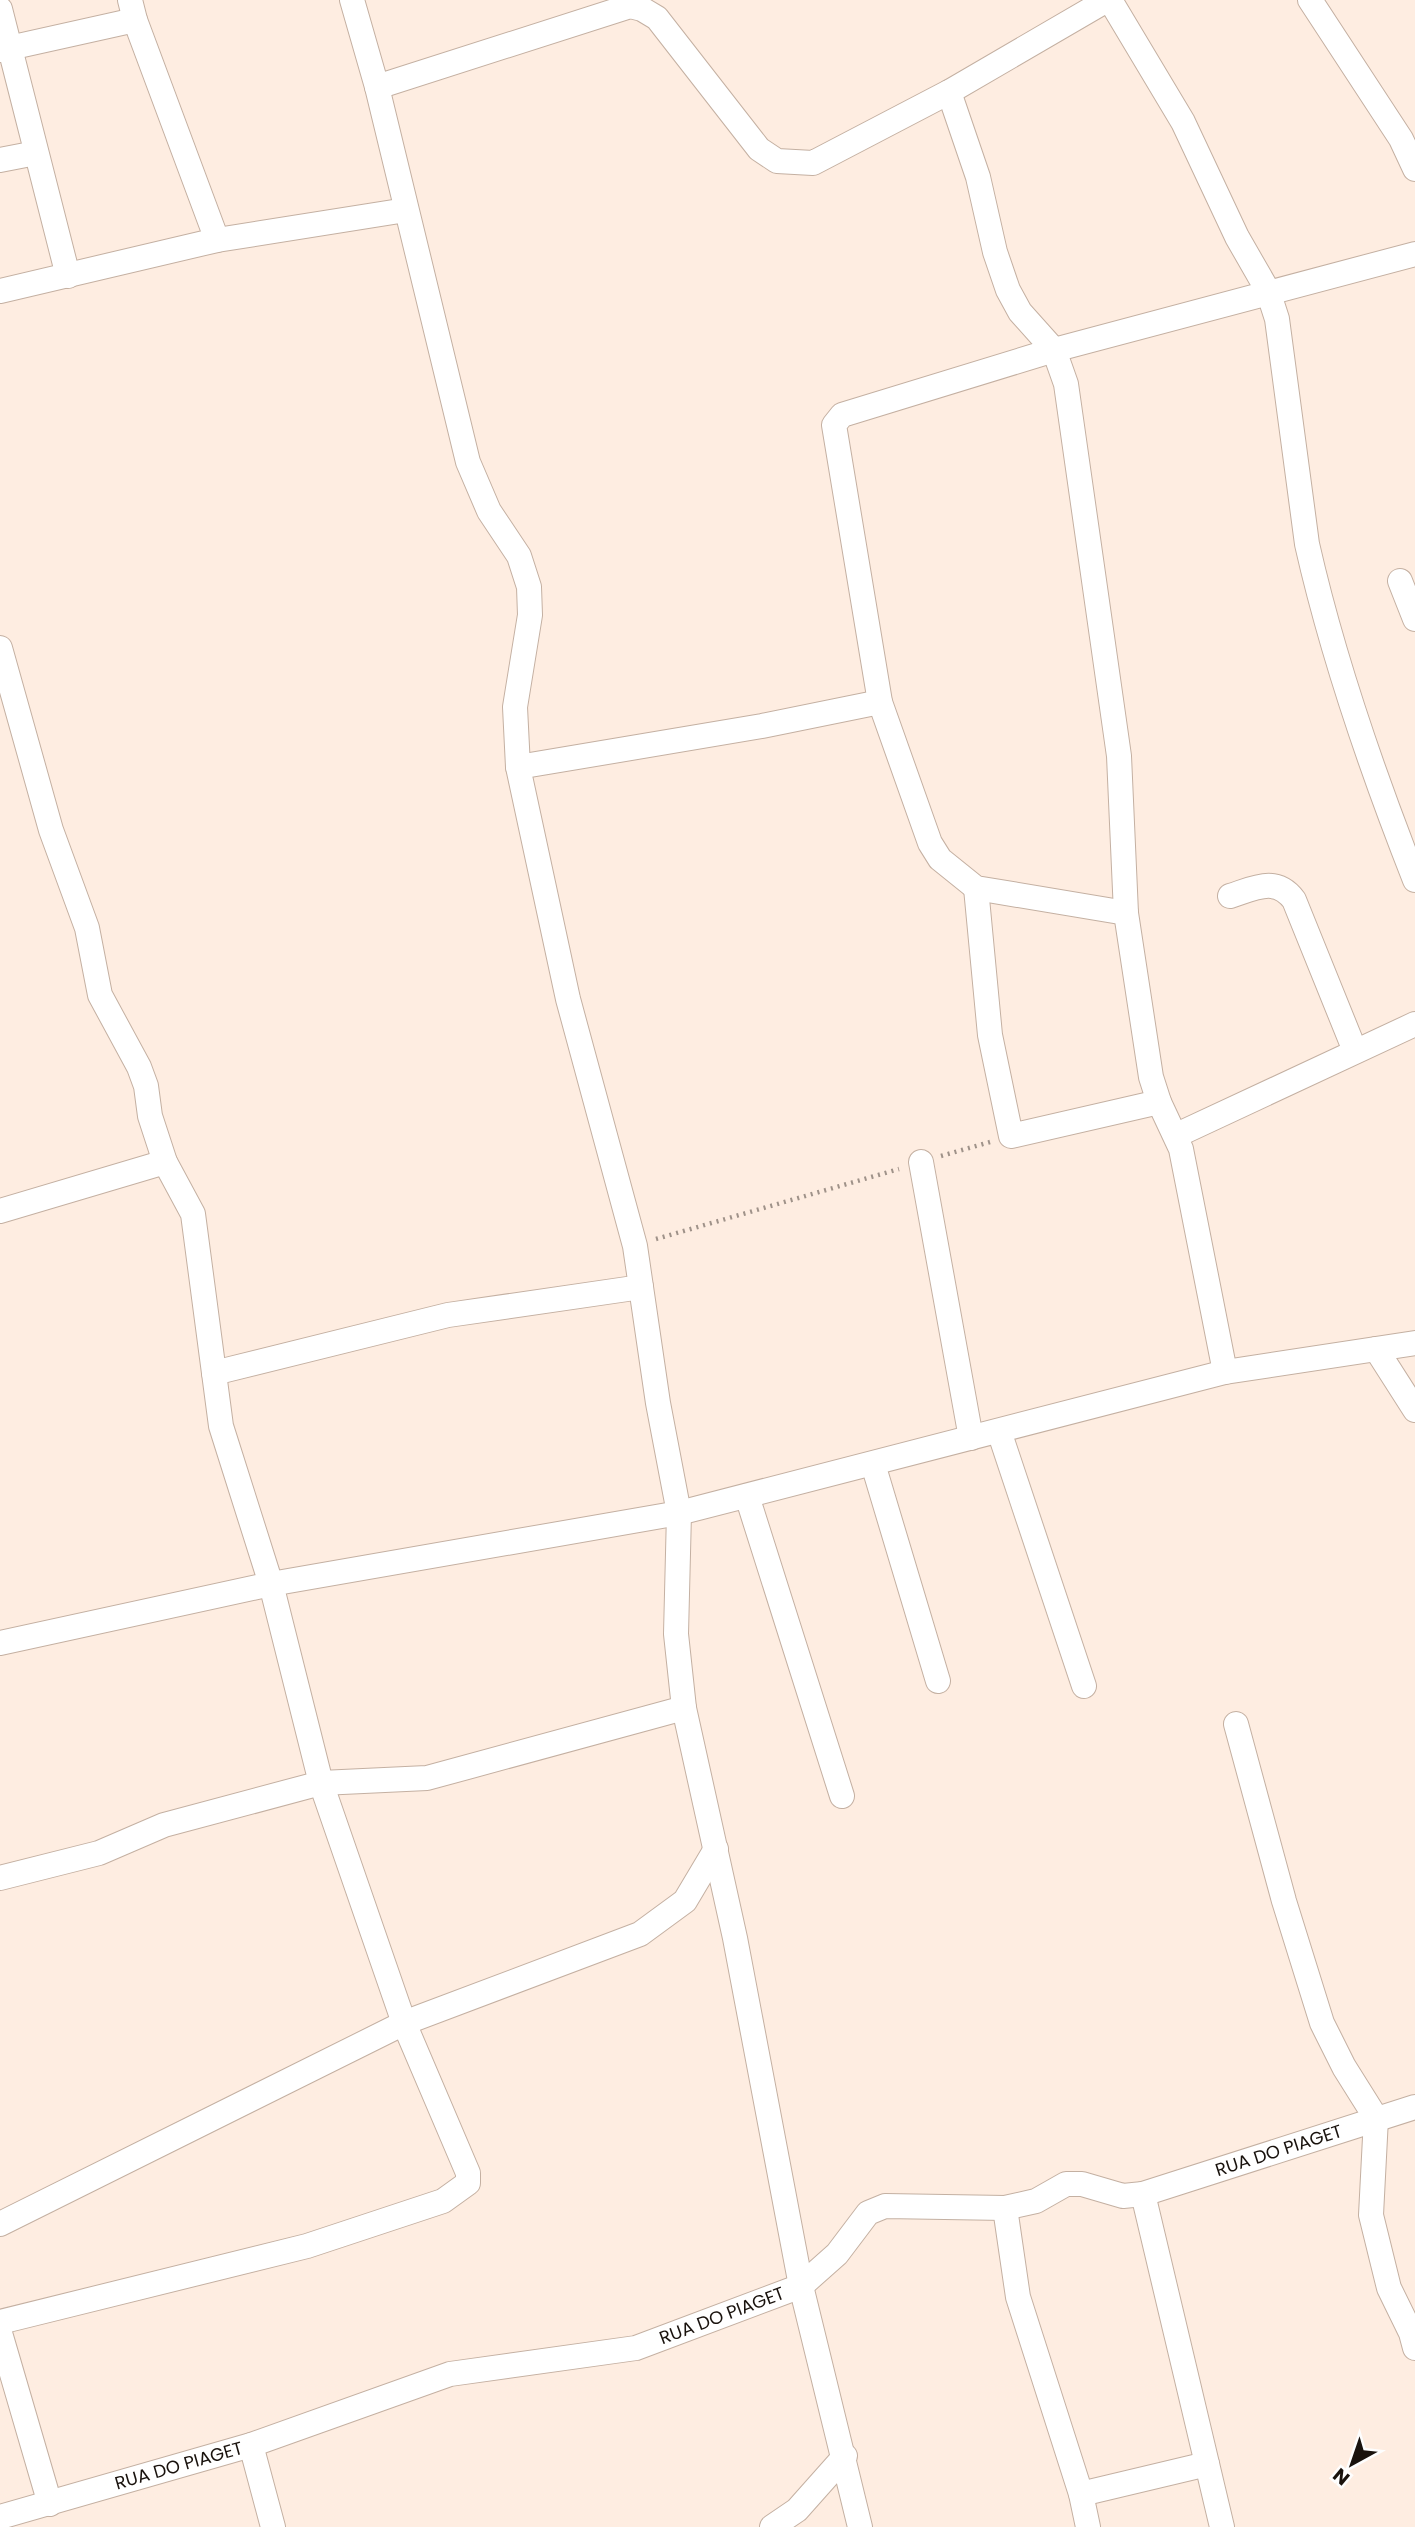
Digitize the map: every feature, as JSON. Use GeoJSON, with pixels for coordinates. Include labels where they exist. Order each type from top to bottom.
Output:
{"type":"FeatureCollection","features":[{"type":"Feature","properties":{"kind":"street"},"geometry":{"type":"LineString","coordinates":[[352,0],[377,87],[468,462],[489,511],[519,556],[529,587],[530,615],[515,707],[518,767],[568,999],[635,1246],[658,1403],[679,1513],[676,1634],[684,1708],[716,1849],[802,2286],[860,2527]]}},
{"type":"Feature","properties":{"kind":"street"},"geometry":{"type":"LineString","coordinates":[[377,87],[630,6],[642,9],[656,18],[759,149],[777,161],[813,163],[949,92],[1108,0],[1183,122],[1237,237],[1268,291],[1278,319],[1314,576],[1355,712],[1415,880]]}},
{"type":"Feature","properties":{"kind":"street"},"geometry":{"type":"LineString","coordinates":[[1310,0],[1401,139],[1415,169]]}},
{"type":"Feature","properties":{"kind":"street"},"geometry":{"type":"LineString","coordinates":[[0,9],[5,49],[68,276]]}},
{"type":"Feature","properties":{"kind":"street"},"geometry":{"type":"LineString","coordinates":[[5,49],[133,10],[217,240]]}},
{"type":"Feature","properties":{"kind":"street"},"geometry":{"type":"LineString","coordinates":[[949,92],[978,177],[995,252],[1008,290],[1020,312],[1054,350],[1069,398],[1119,756],[1126,913],[1152,1077],[1159,1102],[1177,1135],[1225,1372]]}},
{"type":"Feature","properties":{"kind":"street"},"geometry":{"type":"LineString","coordinates":[[0,160],[36,153]]}},
{"type":"Feature","properties":{"kind":"street"},"geometry":{"type":"LineString","coordinates":[[0,292],[217,240],[406,210]]}},
{"type":"Feature","properties":{"kind":"street"},"geometry":{"type":"LineString","coordinates":[[1126,913],[976,888],[940,859],[930,843],[880,702],[834,425],[842,415],[1054,350],[1415,254]]}},
{"type":"Feature","properties":{"kind":"street"},"geometry":{"type":"LineString","coordinates":[[1400,581],[1415,619]]}},
{"type":"Feature","properties":{"kind":"street"},"geometry":{"type":"LineString","coordinates":[[0,648],[51,830],[87,928],[100,995],[139,1067],[146,1086],[150,1116],[165,1161],[193,1213],[221,1426],[271,1584],[321,1783],[404,2023],[468,2173],[468,2183],[443,2201],[307,2246],[0,2322]]}},
{"type":"Feature","properties":{"kind":"street"},"geometry":{"type":"LineString","coordinates":[[518,767],[762,726],[880,702]]}},
{"type":"Feature","properties":{"kind":"street"},"geometry":{"type":"LineString","coordinates":[[1230,896],[1269,884],[1279,885],[1287,891],[1294,900],[1354,1051]]}},
{"type":"Feature","properties":{"kind":"street"},"geometry":{"type":"LineString","coordinates":[[976,888],[990,1035],[1012,1136],[1159,1102]]}},
{"type":"Feature","properties":{"kind":"street"},"geometry":{"type":"LineString","coordinates":[[1177,1135],[1415,1024]]}},
{"type":"Feature","properties":{"kind":"street"},"geometry":{"type":"LineString","coordinates":[[0,1211],[165,1161]]}},
{"type":"Feature","properties":{"kind":"street"},"geometry":{"type":"LineString","coordinates":[[921,1162],[971,1438]]}},
{"type":"Feature","properties":{"kind":"street"},"geometry":{"type":"LineString","coordinates":[[214,1373],[448,1315],[641,1287]]}},
{"type":"Feature","properties":{"kind":"street"},"geometry":{"type":"LineString","coordinates":[[0,1643],[271,1584],[679,1513],[1225,1372],[1415,1343]]}},
{"type":"Feature","properties":{"kind":"street"},"geometry":{"type":"LineString","coordinates":[[1377,1349],[1415,1410]]}},
{"type":"Feature","properties":{"kind":"street"},"geometry":{"type":"LineString","coordinates":[[999,1431],[1084,1686]]}},
{"type":"Feature","properties":{"kind":"street"},"geometry":{"type":"LineString","coordinates":[[873,1464],[938,1681]]}},
{"type":"Feature","properties":{"kind":"street"},"geometry":{"type":"LineString","coordinates":[[747,1496],[842,1796]]}},
{"type":"Feature","properties":{"kind":"street"},"geometry":{"type":"LineString","coordinates":[[0,1878],[100,1853],[164,1825],[321,1783],[427,1778],[684,1708]]}},
{"type":"Feature","properties":{"kind":"street"},"geometry":{"type":"LineString","coordinates":[[1236,1724],[1283,1901],[1322,2023],[1344,2067],[1376,2118],[1371,2215],[1388,2288],[1411,2333],[1415,2348]]}},
{"type":"Feature","properties":{"kind":"street"},"geometry":{"type":"LineString","coordinates":[[0,2224],[404,2023],[640,1934],[685,1901],[716,1849]]}},
{"type":"Feature","properties":{"kind":"street","name":"RUA DO PIAGET"},"geometry":{"type":"LineString","coordinates":[[7,2520],[50,2504],[251,2445],[450,2374],[636,2348],[802,2286],[838,2254],[868,2213],[885,2206],[1005,2208],[1035,2201],[1066,2184],[1082,2184],[1123,2196],[1143,2194],[1415,2107]]}},
{"type":"Feature","properties":{"kind":"street"},"geometry":{"type":"LineString","coordinates":[[1143,2194],[1222,2527]]}},
{"type":"Feature","properties":{"kind":"street"},"geometry":{"type":"LineString","coordinates":[[1005,2208],[1018,2297],[1081,2494],[1088,2527]]}},
{"type":"Feature","properties":{"kind":"street"},"geometry":{"type":"LineString","coordinates":[[0,2333],[50,2504]]}},
{"type":"Feature","properties":{"kind":"street"},"geometry":{"type":"LineString","coordinates":[[251,2445],[273,2527]]}},
{"type":"Feature","properties":{"kind":"street"},"geometry":{"type":"LineString","coordinates":[[772,2527],[797,2510],[845,2456]]}},
{"type":"Feature","properties":{"kind":"street"},"geometry":{"type":"LineString","coordinates":[[1081,2494],[1207,2464]]}},
{"type":"Feature","properties":{"kind":"path"},"geometry":{"type":"LineString","coordinates":[[635,1246],[1012,1136]]}}]}
